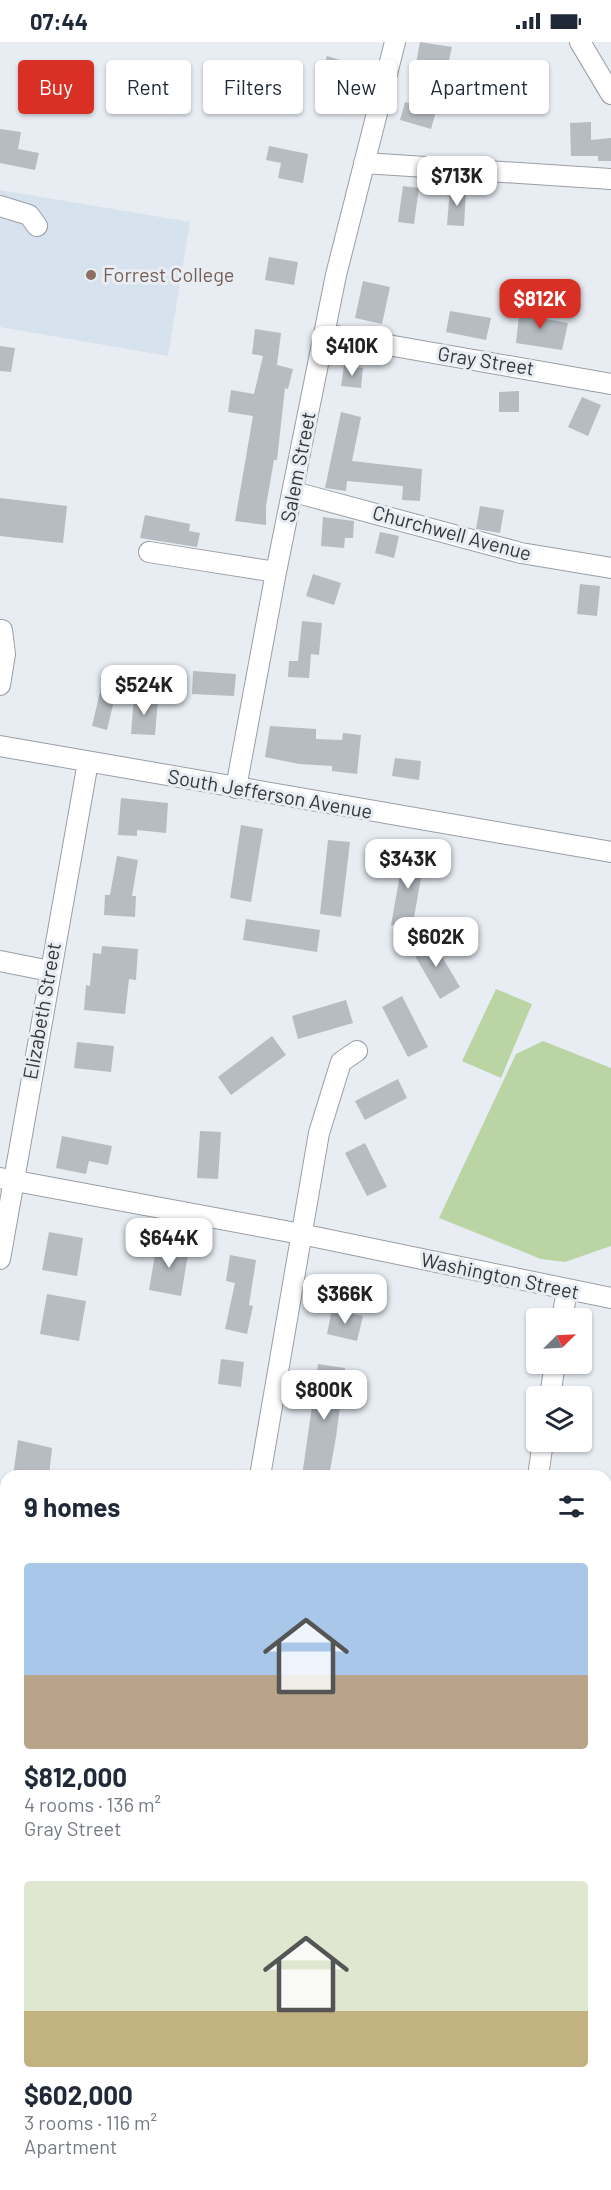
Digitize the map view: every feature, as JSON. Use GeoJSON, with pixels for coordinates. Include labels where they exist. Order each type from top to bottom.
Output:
{"type":"FeatureCollection","features":[{"type":"Feature","properties":{"kind":"street","name":"Salem Street"},"geometry":{"type":"LineString","coordinates":[[236,788],[276,572],[294,492],[336,275],[395,42]]}},
{"type":"Feature","properties":{"kind":"street"},"geometry":{"type":"LineString","coordinates":[[580,42],[611,94]]}},
{"type":"Feature","properties":{"kind":"street"},"geometry":{"type":"LineString","coordinates":[[364,164],[611,179]]}},
{"type":"Feature","properties":{"kind":"street"},"geometry":{"type":"LineString","coordinates":[[0,206],[29,215],[37,226]]}},
{"type":"Feature","properties":{"kind":"street","name":"Gray Street"},"geometry":{"type":"LineString","coordinates":[[325,334],[611,384]]}},
{"type":"Feature","properties":{"kind":"street","name":"Churchwell Avenue"},"geometry":{"type":"LineString","coordinates":[[294,492],[521,553],[611,568]]}},
{"type":"Feature","properties":{"kind":"street"},"geometry":{"type":"LineString","coordinates":[[149,552],[276,572]]}},
{"type":"Feature","properties":{"kind":"street"},"geometry":{"type":"LineString","coordinates":[[0,630],[2,630],[5,654],[0,685]]}},
{"type":"Feature","properties":{"kind":"street","name":"South Jefferson Avenue"},"geometry":{"type":"LineString","coordinates":[[0,746],[611,852]]}},
{"type":"Feature","properties":{"kind":"street","name":"Elizabeth Street"},"geometry":{"type":"LineString","coordinates":[[0,1259],[7,1179],[50,970],[88,762]]}},
{"type":"Feature","properties":{"kind":"street"},"geometry":{"type":"LineString","coordinates":[[0,961],[50,970]]}},
{"type":"Feature","properties":{"kind":"street"},"geometry":{"type":"LineString","coordinates":[[261,1470],[319,1133],[341,1062],[357,1051]]}},
{"type":"Feature","properties":{"kind":"street","name":"Washington Street"},"geometry":{"type":"LineString","coordinates":[[7,1179],[302,1234],[611,1299]]}},
{"type":"Feature","properties":{"kind":"street"},"geometry":{"type":"LineString","coordinates":[[564,1308],[567,1291]]}},
{"type":"Feature","properties":{"kind":"street"},"geometry":{"type":"LineString","coordinates":[[539,1470],[542,1452]]}},
{"type":"Feature","properties":{"kind":"shaded area","name":"Forrest College"},"geometry":{"type":"Polygon","coordinates":[[[0,190],[190,222],[168,356],[0,327],[0,190]]]}},
{"type":"Feature","properties":{"kind":"green space"},"geometry":{"type":"Polygon","coordinates":[[[496,989],[532,1004],[501,1078],[462,1061],[496,989]]]}},
{"type":"Feature","properties":{"kind":"green space"},"geometry":{"type":"Polygon","coordinates":[[[543,1041],[611,1068],[611,1246],[565,1262],[541,1259],[439,1218],[516,1054],[543,1041]]]}},
{"type":"Feature","properties":{"kind":"building"},"geometry":{"type":"Polygon","coordinates":[[[420,42],[452,47],[449,60],[417,60],[420,42]]]}},
{"type":"Feature","properties":{"kind":"building"},"geometry":{"type":"Polygon","coordinates":[[[327,56],[340,60],[326,60],[327,56]]]}},
{"type":"Feature","properties":{"kind":"building"},"geometry":{"type":"Polygon","coordinates":[[[405,102],[409,103],[409,114],[435,114],[431,129],[400,120],[405,102]]]}},
{"type":"Feature","properties":{"kind":"building"},"geometry":{"type":"Polygon","coordinates":[[[591,122],[591,140],[611,138],[611,161],[598,161],[598,156],[571,156],[570,123],[591,122]]]}},
{"type":"Feature","properties":{"kind":"building"},"geometry":{"type":"Polygon","coordinates":[[[0,129],[21,132],[18,149],[39,153],[35,170],[0,163],[0,129]]]}},
{"type":"Feature","properties":{"kind":"building"},"geometry":{"type":"Polygon","coordinates":[[[269,146],[308,154],[303,183],[278,178],[281,163],[266,160],[269,146]]]}},
{"type":"Feature","properties":{"kind":"building"},"geometry":{"type":"Polygon","coordinates":[[[403,186],[419,188],[414,224],[398,222],[403,186]]]}},
{"type":"Feature","properties":{"kind":"building"},"geometry":{"type":"Polygon","coordinates":[[[450,188],[466,189],[464,226],[447,225],[450,188]]]}},
{"type":"Feature","properties":{"kind":"building"},"geometry":{"type":"Polygon","coordinates":[[[269,257],[298,262],[294,285],[265,280],[269,257]]]}},
{"type":"Feature","properties":{"kind":"building"},"geometry":{"type":"Polygon","coordinates":[[[363,281],[390,287],[382,324],[355,318],[363,281]]]}},
{"type":"Feature","properties":{"kind":"building"},"geometry":{"type":"Polygon","coordinates":[[[520,306],[542,308],[541,318],[568,323],[562,350],[516,343],[520,306]]]}},
{"type":"Feature","properties":{"kind":"building"},"geometry":{"type":"Polygon","coordinates":[[[450,311],[491,318],[486,340],[446,332],[450,311]]]}},
{"type":"Feature","properties":{"kind":"building"},"geometry":{"type":"Polygon","coordinates":[[[255,329],[281,333],[277,365],[293,369],[288,389],[285,388],[277,460],[274,460],[266,506],[266,525],[235,521],[253,416],[228,412],[231,390],[254,394],[263,356],[252,354],[255,329]]]}},
{"type":"Feature","properties":{"kind":"building"},"geometry":{"type":"Polygon","coordinates":[[[0,346],[15,348],[11,372],[0,371],[0,346]]]}},
{"type":"Feature","properties":{"kind":"building"},"geometry":{"type":"Polygon","coordinates":[[[344,365],[363,368],[361,388],[341,386],[344,365]]]}},
{"type":"Feature","properties":{"kind":"building"},"geometry":{"type":"Polygon","coordinates":[[[519,391],[519,412],[499,412],[499,392],[519,391]]]}},
{"type":"Feature","properties":{"kind":"building"},"geometry":{"type":"Polygon","coordinates":[[[582,397],[601,405],[588,436],[568,427],[582,397]]]}},
{"type":"Feature","properties":{"kind":"building"},"geometry":{"type":"Polygon","coordinates":[[[341,412],[361,417],[352,461],[422,469],[420,501],[402,500],[403,486],[347,481],[346,491],[325,488],[341,412]]]}},
{"type":"Feature","properties":{"kind":"building"},"geometry":{"type":"Polygon","coordinates":[[[0,498],[67,506],[63,543],[0,536],[0,498]]]}},
{"type":"Feature","properties":{"kind":"building"},"geometry":{"type":"Polygon","coordinates":[[[480,506],[504,510],[500,533],[476,529],[480,506]]]}},
{"type":"Feature","properties":{"kind":"building"},"geometry":{"type":"Polygon","coordinates":[[[145,515],[190,524],[189,531],[200,533],[197,547],[140,538],[145,515]]]}},
{"type":"Feature","properties":{"kind":"building"},"geometry":{"type":"Polygon","coordinates":[[[323,517],[354,521],[353,538],[345,538],[344,548],[321,546],[323,517]]]}},
{"type":"Feature","properties":{"kind":"building"},"geometry":{"type":"Polygon","coordinates":[[[380,532],[399,536],[394,558],[375,553],[380,532]]]}},
{"type":"Feature","properties":{"kind":"building"},"geometry":{"type":"Polygon","coordinates":[[[313,574],[341,583],[334,605],[306,596],[313,574]]]}},
{"type":"Feature","properties":{"kind":"building"},"geometry":{"type":"Polygon","coordinates":[[[580,584],[600,586],[597,616],[577,614],[580,584]]]}},
{"type":"Feature","properties":{"kind":"building"},"geometry":{"type":"Polygon","coordinates":[[[302,621],[322,623],[319,655],[311,654],[309,678],[288,677],[289,661],[298,661],[302,621]]]}},
{"type":"Feature","properties":{"kind":"building"},"geometry":{"type":"Polygon","coordinates":[[[193,671],[236,674],[234,696],[192,694],[193,671]]]}},
{"type":"Feature","properties":{"kind":"building"},"geometry":{"type":"Polygon","coordinates":[[[101,688],[116,692],[107,730],[92,726],[101,688]]]}},
{"type":"Feature","properties":{"kind":"building"},"geometry":{"type":"Polygon","coordinates":[[[134,697],[158,699],[155,735],[131,734],[134,697]]]}},
{"type":"Feature","properties":{"kind":"building"},"geometry":{"type":"Polygon","coordinates":[[[270,726],[316,729],[316,739],[342,740],[343,733],[361,735],[357,774],[332,771],[332,766],[299,764],[265,757],[270,726]]]}},
{"type":"Feature","properties":{"kind":"building"},"geometry":{"type":"Polygon","coordinates":[[[395,758],[421,761],[419,780],[392,776],[395,758]]]}},
{"type":"Feature","properties":{"kind":"building"},"geometry":{"type":"Polygon","coordinates":[[[121,798],[168,803],[166,833],[137,830],[137,836],[118,835],[121,798]]]}},
{"type":"Feature","properties":{"kind":"building"},"geometry":{"type":"Polygon","coordinates":[[[241,825],[263,829],[251,902],[230,898],[241,825]]]}},
{"type":"Feature","properties":{"kind":"building"},"geometry":{"type":"Polygon","coordinates":[[[328,840],[350,842],[341,917],[320,914],[328,840]]]}},
{"type":"Feature","properties":{"kind":"building"},"geometry":{"type":"Polygon","coordinates":[[[404,852],[425,855],[412,929],[391,925],[404,852]]]}},
{"type":"Feature","properties":{"kind":"building"},"geometry":{"type":"Polygon","coordinates":[[[117,856],[138,860],[132,896],[136,896],[135,917],[104,915],[105,895],[110,895],[117,856]]]}},
{"type":"Feature","properties":{"kind":"building"},"geometry":{"type":"Polygon","coordinates":[[[246,919],[320,930],[317,952],[243,940],[246,919]]]}},
{"type":"Feature","properties":{"kind":"building"},"geometry":{"type":"Polygon","coordinates":[[[431,938],[460,987],[440,999],[411,949],[431,938]]]}},
{"type":"Feature","properties":{"kind":"building"},"geometry":{"type":"Polygon","coordinates":[[[102,946],[138,949],[136,980],[129,979],[125,1014],[84,1010],[86,985],[90,986],[93,953],[101,954],[102,946]]]}},
{"type":"Feature","properties":{"kind":"building"},"geometry":{"type":"Polygon","coordinates":[[[402,996],[428,1047],[408,1057],[382,1007],[402,996]]]}},
{"type":"Feature","properties":{"kind":"building"},"geometry":{"type":"Polygon","coordinates":[[[346,1000],[353,1023],[298,1039],[292,1016],[346,1000]]]}},
{"type":"Feature","properties":{"kind":"building"},"geometry":{"type":"Polygon","coordinates":[[[272,1036],[286,1055],[231,1095],[218,1077],[272,1036]]]}},
{"type":"Feature","properties":{"kind":"building"},"geometry":{"type":"Polygon","coordinates":[[[77,1042],[114,1046],[111,1072],[74,1068],[77,1042]]]}},
{"type":"Feature","properties":{"kind":"building"},"geometry":{"type":"Polygon","coordinates":[[[398,1079],[407,1098],[365,1120],[355,1101],[398,1079]]]}},
{"type":"Feature","properties":{"kind":"building"},"geometry":{"type":"Polygon","coordinates":[[[200,1131],[221,1132],[218,1179],[197,1178],[200,1131]]]}},
{"type":"Feature","properties":{"kind":"building"},"geometry":{"type":"Polygon","coordinates":[[[62,1136],[112,1146],[108,1165],[89,1161],[86,1174],[56,1168],[62,1136]]]}},
{"type":"Feature","properties":{"kind":"building"},"geometry":{"type":"Polygon","coordinates":[[[365,1143],[387,1187],[367,1196],[345,1153],[365,1143]]]}},
{"type":"Feature","properties":{"kind":"building"},"geometry":{"type":"Polygon","coordinates":[[[49,1232],[83,1238],[77,1276],[42,1270],[49,1232]]]}},
{"type":"Feature","properties":{"kind":"building"},"geometry":{"type":"Polygon","coordinates":[[[157,1243],[189,1248],[181,1296],[149,1290],[157,1243]]]}},
{"type":"Feature","properties":{"kind":"building"},"geometry":{"type":"Polygon","coordinates":[[[230,1255],[256,1260],[249,1305],[253,1306],[247,1334],[225,1329],[235,1283],[226,1281],[230,1255]]]}},
{"type":"Feature","properties":{"kind":"building"},"geometry":{"type":"Polygon","coordinates":[[[47,1294],[86,1301],[79,1341],[40,1334],[47,1294]]]}},
{"type":"Feature","properties":{"kind":"building"},"geometry":{"type":"Polygon","coordinates":[[[332,1309],[363,1316],[357,1341],[327,1334],[332,1309]]]}},
{"type":"Feature","properties":{"kind":"building"},"geometry":{"type":"Polygon","coordinates":[[[221,1359],[244,1362],[241,1387],[218,1384],[221,1359]]]}},
{"type":"Feature","properties":{"kind":"building"},"geometry":{"type":"Polygon","coordinates":[[[318,1364],[345,1368],[330,1470],[303,1470],[318,1364]]]}},
{"type":"Feature","properties":{"kind":"building"},"geometry":{"type":"Polygon","coordinates":[[[18,1440],[52,1448],[50,1470],[14,1470],[18,1440]]]}},
{"type":"Feature","properties":{"kind":"place","name":"Forrest College"},"geometry":{"type":"Point","coordinates":[91,275]}}]}
